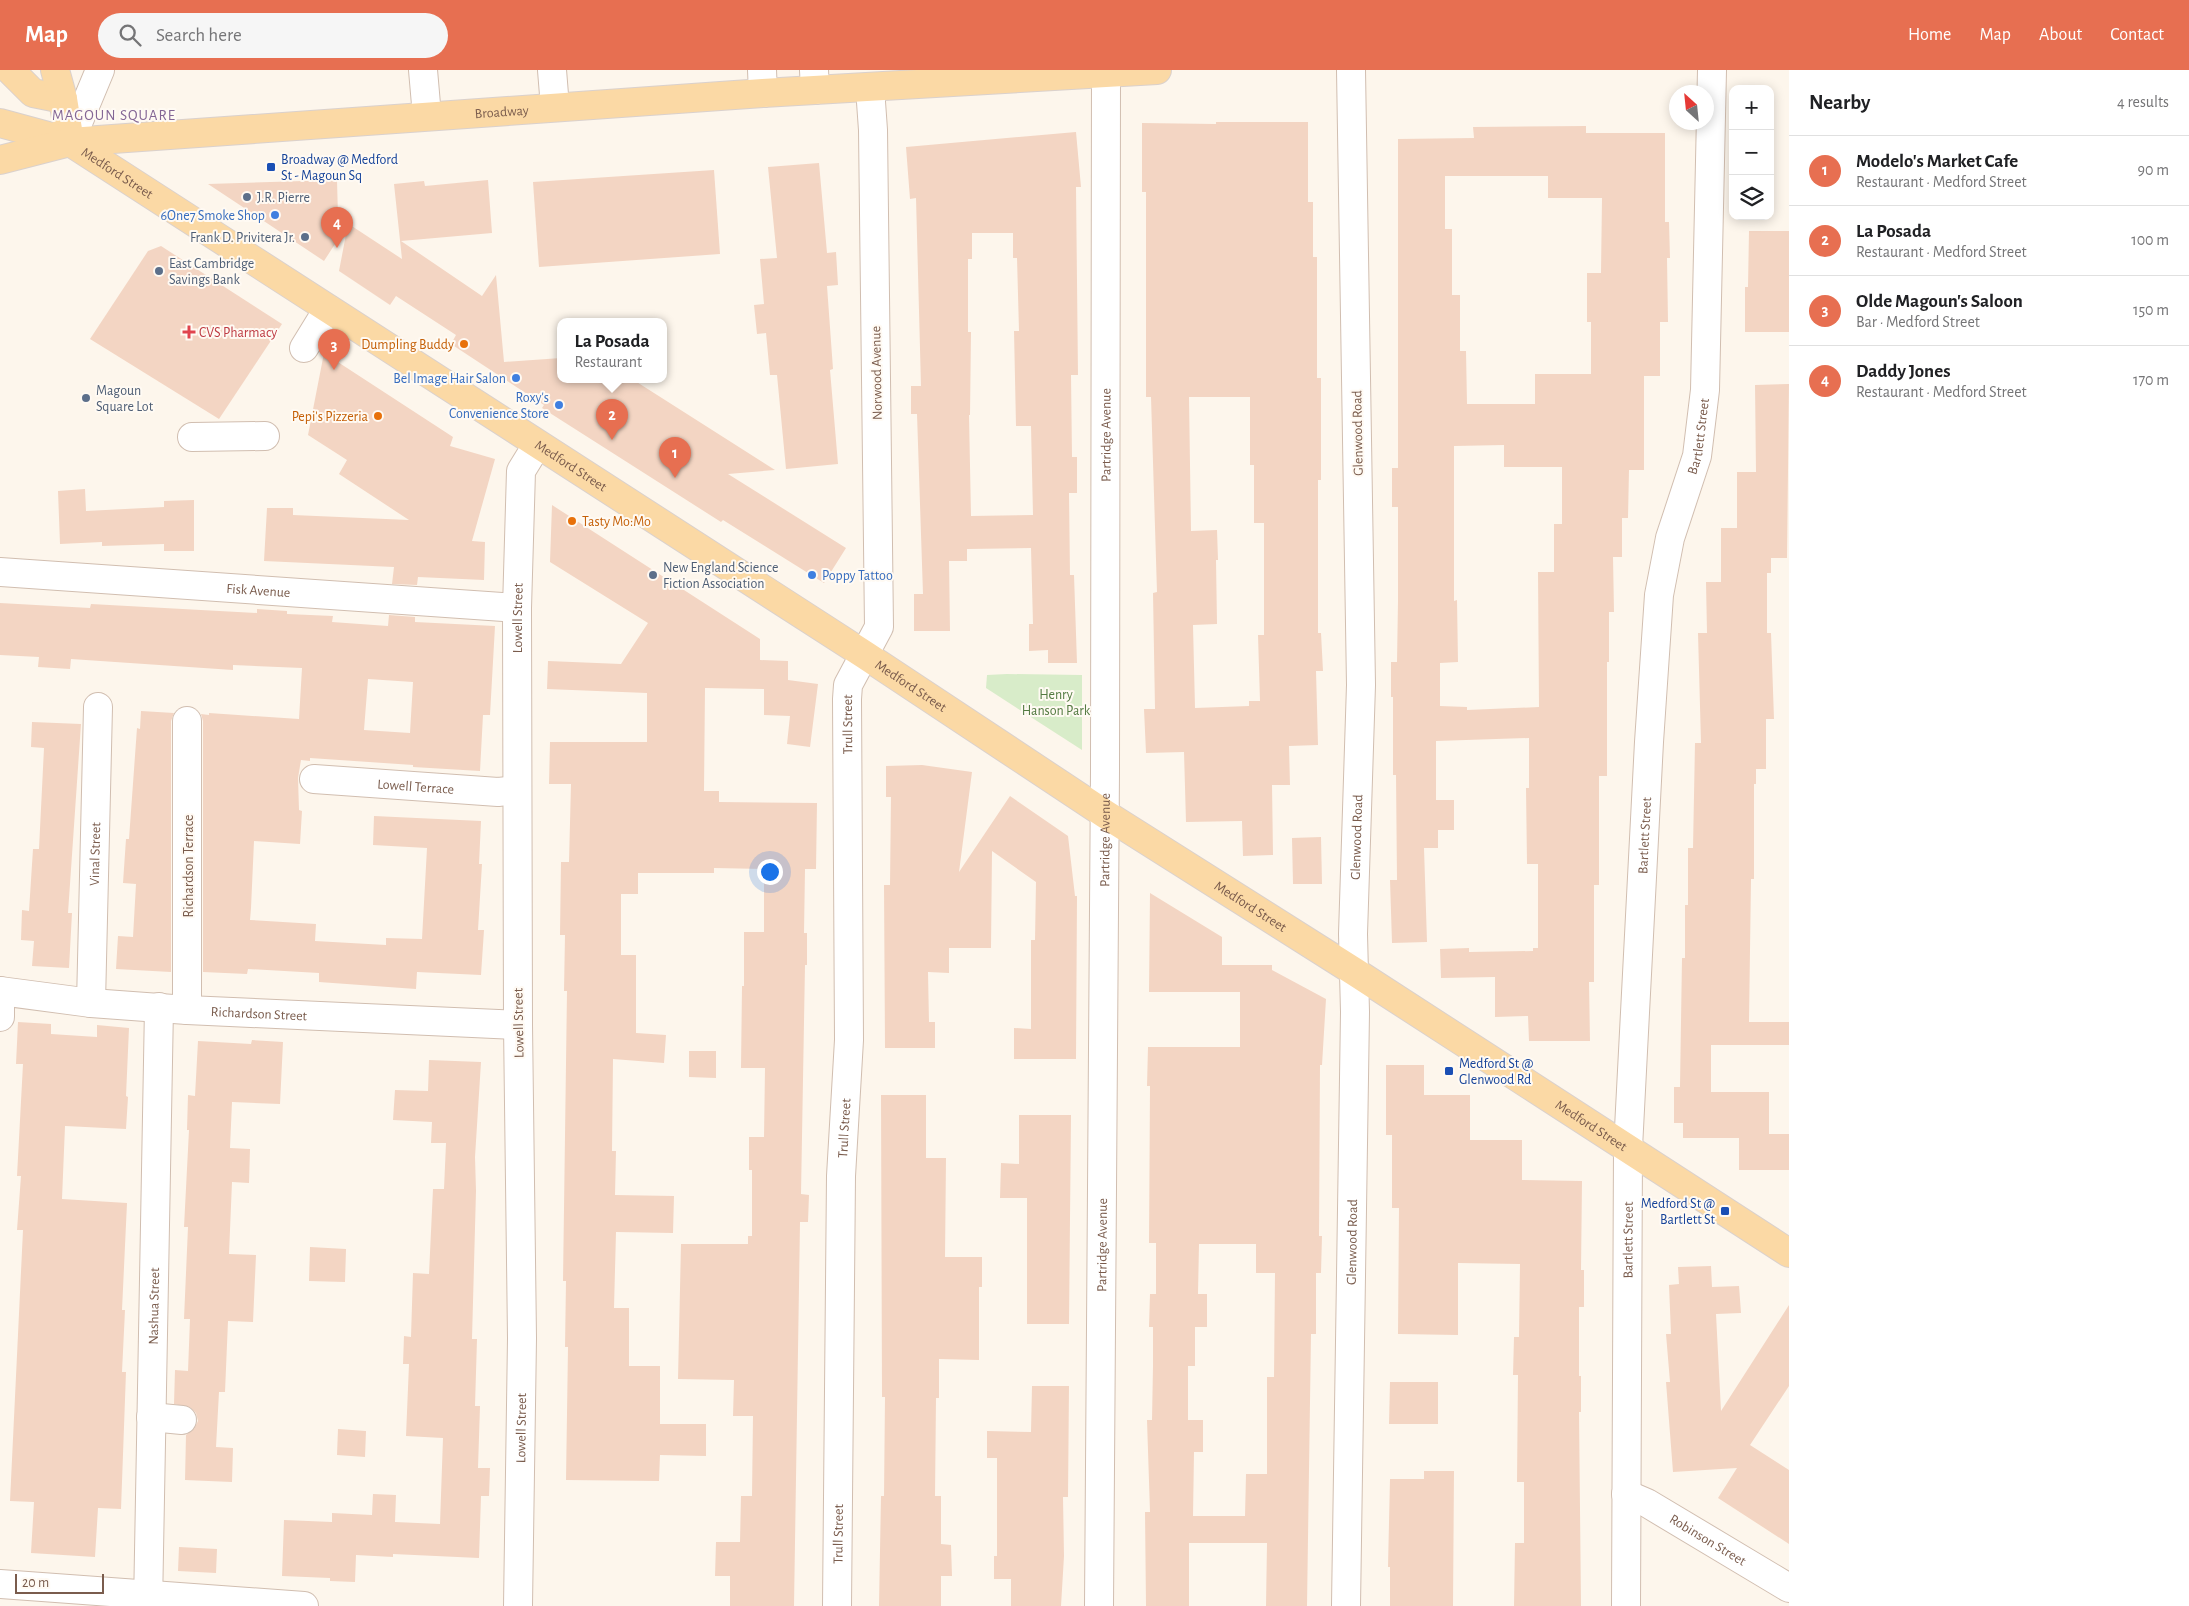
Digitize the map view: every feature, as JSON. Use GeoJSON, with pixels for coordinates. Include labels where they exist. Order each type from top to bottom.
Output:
{"type":"FeatureCollection","features":[{"type":"Feature","properties":{"kind":"main road"},"geometry":{"type":"LineString","coordinates":[[10,70],[33,93],[63,99]]}},
{"type":"Feature","properties":{"kind":"main road","name":"Medford Street"},"geometry":{"type":"LineString","coordinates":[[55,70],[63,99],[70,142],[865,655],[1105,814],[1355,972],[1789,1253]]}},
{"type":"Feature","properties":{"kind":"main road","name":"Broadway"},"geometry":{"type":"LineString","coordinates":[[0,160],[70,142],[556,107],[763,81],[815,80],[870,88],[943,77],[1157,70]]}},
{"type":"Feature","properties":{"kind":"main road","name":"Broadway"},"geometry":{"type":"LineString","coordinates":[[0,123],[70,142]]}},
{"type":"Feature","properties":{"kind":"street"},"geometry":{"type":"LineString","coordinates":[[70,142],[100,70]]}},
{"type":"Feature","properties":{"kind":"street"},"geometry":{"type":"LineString","coordinates":[[423,70],[427,116]]}},
{"type":"Feature","properties":{"kind":"street"},"geometry":{"type":"LineString","coordinates":[[552,70],[556,107]]}},
{"type":"Feature","properties":{"kind":"street","name":"Glenwood Road"},"geometry":{"type":"LineString","coordinates":[[1346,1606],[1355,972],[1353,934],[1361,685],[1350,70]]}},
{"type":"Feature","properties":{"kind":"street","name":"Bartlett Street"},"geometry":{"type":"LineString","coordinates":[[1626,1606],[1628,1148],[1649,742],[1659,595],[1670,538],[1698,456],[1705,390],[1712,70]]}},
{"type":"Feature","properties":{"kind":"street","name":"Partridge Avenue"},"geometry":{"type":"LineString","coordinates":[[1099,1606],[1105,814],[1106,73]]}},
{"type":"Feature","properties":{"kind":"street","name":"Norwood Avenue"},"geometry":{"type":"LineString","coordinates":[[865,655],[879,627],[873,130],[870,88]]}},
{"type":"Feature","properties":{"kind":"street"},"geometry":{"type":"LineString","coordinates":[[304,348],[328,309]]}},
{"type":"Feature","properties":{"kind":"street"},"geometry":{"type":"LineString","coordinates":[[192,437],[264,436]]}},
{"type":"Feature","properties":{"kind":"street","name":"Lowell Street"},"geometry":{"type":"LineString","coordinates":[[518,1606],[522,1338],[518,1024],[517,608],[522,471],[537,445]]}},
{"type":"Feature","properties":{"kind":"street","name":"Fisk Avenue"},"geometry":{"type":"LineString","coordinates":[[0,572],[517,608]]}},
{"type":"Feature","properties":{"kind":"street","name":"Trull Street"},"geometry":{"type":"LineString","coordinates":[[837,1606],[840,1176],[849,1040],[847,699],[848,685],[865,655]]}},
{"type":"Feature","properties":{"kind":"street","name":"Vinal Street"},"geometry":{"type":"LineString","coordinates":[[91,1002],[98,707]]}},
{"type":"Feature","properties":{"kind":"street","name":"Richardson Terrace"},"geometry":{"type":"LineString","coordinates":[[187,721],[187,1010]]}},
{"type":"Feature","properties":{"kind":"street","name":"Lowell Terrace"},"geometry":{"type":"LineString","coordinates":[[314,779],[498,792],[517,790]]}},
{"type":"Feature","properties":{"kind":"street"},"geometry":{"type":"LineString","coordinates":[[0,991],[0,1017]]}},
{"type":"Feature","properties":{"kind":"street","name":"Richardson Street"},"geometry":{"type":"LineString","coordinates":[[0,991],[91,1002],[187,1010],[518,1024]]}},
{"type":"Feature","properties":{"kind":"street","name":"Nashua Street"},"geometry":{"type":"LineString","coordinates":[[148,1600],[159,1007]]}},
{"type":"Feature","properties":{"kind":"street"},"geometry":{"type":"LineString","coordinates":[[151,1417],[182,1420]]}},
{"type":"Feature","properties":{"kind":"street","name":"Robinson Street"},"geometry":{"type":"LineString","coordinates":[[1626,1494],[1647,1503],[1789,1588]]}},
{"type":"Feature","properties":{"kind":"street"},"geometry":{"type":"LineString","coordinates":[[0,1584],[148,1600],[304,1606]]}},
{"type":"Feature","properties":{"kind":"green space","name":"Henry Hanson Park"},"geometry":{"type":"Polygon","coordinates":[[[987,675],[1082,675],[1082,750],[986,688],[987,675]]]}},
{"type":"Feature","properties":{"kind":"building"},"geometry":{"type":"Polygon","coordinates":[[[1216,122],[1308,122],[1308,202],[1313,202],[1313,257],[1317,257],[1317,378],[1321,378],[1321,480],[1318,480],[1318,633],[1321,633],[1323,671],[1316,671],[1318,745],[1289,746],[1290,785],[1272,785],[1273,855],[1243,856],[1242,821],[1186,822],[1184,752],[1146,753],[1144,709],[1155,709],[1153,593],[1157,592],[1151,397],[1146,397],[1146,192],[1142,192],[1142,123],[1216,124],[1216,122]],[[1189,397],[1191,531],[1217,530],[1218,560],[1216,560],[1217,624],[1193,625],[1195,708],[1249,706],[1249,701],[1260,701],[1258,635],[1264,635],[1264,523],[1254,523],[1254,465],[1250,465],[1250,397],[1189,397]]]}},
{"type":"Feature","properties":{"kind":"building"},"geometry":{"type":"Polygon","coordinates":[[[1586,126],[1586,133],[1665,133],[1665,222],[1669,222],[1670,258],[1667,258],[1668,322],[1660,322],[1660,376],[1644,376],[1644,470],[1629,470],[1628,518],[1622,518],[1622,557],[1613,557],[1614,612],[1609,612],[1609,662],[1607,662],[1607,776],[1599,776],[1599,885],[1594,885],[1594,982],[1589,982],[1590,1041],[1529,1041],[1528,1016],[1495,1017],[1495,977],[1441,978],[1440,949],[1469,948],[1469,952],[1533,951],[1533,948],[1538,948],[1538,864],[1527,864],[1526,788],[1529,788],[1529,738],[1436,741],[1436,800],[1454,800],[1454,830],[1438,830],[1438,848],[1424,848],[1427,942],[1392,943],[1390,880],[1397,880],[1396,775],[1393,775],[1391,662],[1397,662],[1398,601],[1398,507],[1392,507],[1392,468],[1398,468],[1398,139],[1474,138],[1473,127],[1586,126]],[[1445,176],[1445,229],[1452,229],[1452,295],[1460,295],[1460,351],[1466,351],[1467,404],[1535,404],[1535,374],[1591,374],[1591,322],[1587,322],[1587,273],[1601,273],[1602,198],[1548,198],[1548,176],[1445,176]],[[1504,445],[1454,446],[1454,601],[1457,600],[1458,662],[1440,663],[1440,706],[1467,707],[1467,710],[1539,707],[1538,572],[1554,572],[1554,524],[1562,524],[1562,467],[1504,467],[1504,445]]]}},
{"type":"Feature","properties":{"kind":"building"},"geometry":{"type":"Polygon","coordinates":[[[1076,132],[1081,187],[1076,187],[1078,375],[1071,375],[1072,457],[1077,457],[1077,493],[1069,493],[1070,575],[1074,575],[1077,663],[1048,663],[1048,650],[1029,651],[1029,624],[1033,624],[1031,548],[967,549],[967,561],[949,561],[950,631],[914,631],[914,594],[923,594],[917,414],[911,414],[911,386],[921,386],[916,198],[910,199],[906,147],[1076,132]],[[972,233],[972,259],[968,259],[968,332],[971,332],[969,415],[971,516],[1033,515],[1031,426],[1016,426],[1014,331],[1019,331],[1017,258],[1013,258],[1013,233],[972,233]]]}},
{"type":"Feature","properties":{"kind":"building"},"geometry":{"type":"Polygon","coordinates":[[[819,163],[827,253],[836,252],[838,285],[827,286],[833,369],[830,370],[838,464],[786,469],[777,375],[770,375],[766,333],[757,334],[754,305],[764,304],[760,259],[777,258],[768,167],[819,163]]]}},
{"type":"Feature","properties":{"kind":"building"},"geometry":{"type":"Polygon","coordinates":[[[714,170],[720,254],[539,267],[533,182],[714,170]]]}},
{"type":"Feature","properties":{"kind":"building"},"geometry":{"type":"Polygon","coordinates":[[[337,180],[338,217],[402,259],[394,184],[424,181],[425,186],[488,180],[492,233],[401,241],[482,296],[496,275],[504,362],[557,358],[557,383],[638,383],[775,470],[728,474],[846,548],[824,583],[723,520],[721,522],[542,408],[544,405],[451,344],[456,335],[396,296],[390,305],[339,271],[348,224],[324,261],[208,184],[337,180]]]}},
{"type":"Feature","properties":{"kind":"building"},"geometry":{"type":"Polygon","coordinates":[[[1749,231],[1789,231],[1789,332],[1745,332],[1745,287],[1748,287],[1749,231]]]}},
{"type":"Feature","properties":{"kind":"building"},"geometry":{"type":"Polygon","coordinates":[[[161,246],[282,324],[219,419],[90,339],[148,251],[161,246]]]}},
{"type":"Feature","properties":{"kind":"building"},"geometry":{"type":"Polygon","coordinates":[[[324,353],[453,437],[450,446],[495,459],[472,541],[485,542],[484,580],[418,577],[417,585],[392,584],[394,567],[264,561],[267,508],[293,508],[293,515],[409,520],[339,474],[347,460],[308,435],[324,353]]]}},
{"type":"Feature","properties":{"kind":"building"},"geometry":{"type":"Polygon","coordinates":[[[1789,384],[1787,558],[1771,558],[1771,573],[1767,573],[1767,633],[1771,633],[1774,719],[1766,719],[1766,769],[1756,769],[1756,784],[1754,784],[1754,879],[1751,879],[1749,1022],[1789,1022],[1789,1045],[1711,1045],[1711,1092],[1769,1092],[1769,1134],[1789,1134],[1789,1170],[1739,1170],[1739,1138],[1683,1138],[1683,1123],[1674,1123],[1674,1087],[1680,1087],[1682,958],[1685,958],[1685,905],[1688,905],[1688,848],[1693,848],[1695,743],[1701,743],[1698,633],[1707,633],[1706,582],[1721,582],[1721,528],[1737,528],[1737,472],[1756,472],[1755,385],[1789,384]]]}},
{"type":"Feature","properties":{"kind":"building"},"geometry":{"type":"Polygon","coordinates":[[[85,489],[86,511],[164,507],[164,501],[194,500],[194,551],[164,551],[164,544],[102,546],[102,542],[60,544],[58,491],[85,489]]]}},
{"type":"Feature","properties":{"kind":"building"},"geometry":{"type":"Polygon","coordinates":[[[552,505],[760,639],[760,660],[788,661],[788,680],[818,684],[810,747],[787,744],[790,716],[764,715],[764,689],[705,688],[704,791],[719,791],[719,802],[817,803],[816,869],[805,869],[804,933],[807,933],[807,965],[805,965],[801,1194],[809,1195],[808,1222],[800,1222],[794,1606],[730,1606],[730,1576],[715,1576],[716,1542],[740,1542],[741,1496],[752,1496],[753,1416],[733,1416],[734,1380],[678,1379],[681,1244],[748,1244],[748,1236],[752,1236],[752,1170],[749,1170],[749,1137],[764,1137],[765,1068],[741,1068],[742,986],[744,986],[744,932],[764,932],[764,869],[714,868],[714,873],[638,873],[638,894],[621,894],[621,955],[636,955],[636,1033],[666,1035],[664,1063],[613,1059],[612,1151],[616,1151],[615,1195],[674,1196],[673,1233],[616,1232],[614,1308],[629,1308],[629,1366],[660,1366],[660,1424],[706,1424],[706,1456],[660,1455],[659,1481],[566,1480],[568,1347],[565,1347],[566,1281],[563,1281],[567,991],[564,991],[565,935],[560,935],[561,862],[569,862],[571,784],[549,784],[550,742],[647,742],[647,693],[547,689],[548,661],[621,664],[648,623],[550,562],[552,505]]]}},
{"type":"Feature","properties":{"kind":"building"},"geometry":{"type":"Polygon","coordinates":[[[0,603],[90,608],[91,604],[257,613],[257,609],[287,611],[287,614],[333,616],[332,622],[388,626],[389,615],[415,617],[415,622],[495,626],[490,715],[483,715],[480,771],[310,758],[310,761],[301,760],[298,778],[299,810],[302,811],[300,844],[254,841],[250,920],[316,924],[315,941],[386,945],[386,938],[422,939],[427,848],[373,845],[374,816],[481,821],[479,864],[482,864],[478,930],[484,930],[481,975],[417,972],[416,989],[319,982],[319,973],[248,969],[247,974],[203,972],[203,721],[201,714],[299,719],[302,668],[233,665],[233,670],[71,659],[70,669],[38,667],[39,657],[0,655],[0,603]],[[368,679],[364,730],[410,733],[413,682],[368,679]]]}},
{"type":"Feature","properties":{"kind":"building"},"geometry":{"type":"Polygon","coordinates":[[[141,711],[174,713],[171,721],[171,972],[116,969],[118,936],[133,937],[136,884],[123,883],[126,839],[129,839],[137,728],[140,729],[141,711]]]}},
{"type":"Feature","properties":{"kind":"building"},"geometry":{"type":"Polygon","coordinates":[[[32,722],[81,724],[68,913],[72,913],[69,968],[32,966],[34,941],[21,940],[22,910],[29,911],[33,849],[39,849],[44,748],[31,747],[32,722]]]}},
{"type":"Feature","properties":{"kind":"building"},"geometry":{"type":"Polygon","coordinates":[[[922,765],[972,772],[959,872],[1010,796],[1068,836],[1075,896],[1077,896],[1076,1059],[1014,1059],[1014,1028],[1031,1029],[1031,940],[1035,940],[1036,882],[992,851],[991,948],[949,948],[949,973],[928,972],[929,1022],[935,1022],[935,1048],[885,1048],[884,885],[890,885],[891,797],[886,797],[886,766],[922,765]]]}},
{"type":"Feature","properties":{"kind":"building"},"geometry":{"type":"Polygon","coordinates":[[[1321,837],[1322,884],[1293,884],[1292,838],[1321,837]]]}},
{"type":"Feature","properties":{"kind":"building"},"geometry":{"type":"Polygon","coordinates":[[[1150,893],[1222,937],[1222,965],[1272,965],[1272,970],[1326,999],[1322,1065],[1320,1065],[1319,1236],[1322,1236],[1321,1273],[1316,1273],[1316,1334],[1311,1334],[1307,1606],[1266,1606],[1267,1543],[1189,1543],[1189,1606],[1146,1606],[1145,1512],[1150,1512],[1147,1420],[1152,1420],[1153,1366],[1153,1327],[1149,1327],[1150,1294],[1156,1294],[1156,1243],[1149,1243],[1150,1086],[1147,1086],[1148,1047],[1240,1047],[1240,992],[1149,992],[1150,893]],[[1199,1244],[1198,1294],[1207,1294],[1207,1327],[1195,1327],[1195,1366],[1188,1366],[1188,1420],[1203,1420],[1203,1452],[1194,1452],[1193,1516],[1245,1516],[1246,1474],[1267,1474],[1267,1377],[1274,1377],[1275,1273],[1256,1273],[1256,1244],[1199,1244]]]}},
{"type":"Feature","properties":{"kind":"building"},"geometry":{"type":"Polygon","coordinates":[[[18,1022],[51,1024],[51,1034],[97,1037],[97,1025],[129,1028],[126,1129],[65,1126],[62,1199],[127,1203],[122,1310],[125,1310],[122,1372],[126,1372],[121,1509],[98,1508],[95,1557],[31,1553],[34,1502],[10,1501],[23,1230],[17,1230],[21,1176],[17,1176],[23,1064],[16,1064],[18,1022]]]}},
{"type":"Feature","properties":{"kind":"building"},"geometry":{"type":"Polygon","coordinates":[[[252,1040],[283,1042],[280,1104],[232,1102],[230,1148],[250,1149],[249,1183],[232,1182],[229,1254],[256,1255],[253,1322],[228,1321],[225,1392],[219,1392],[216,1447],[233,1448],[232,1482],[185,1480],[186,1435],[194,1429],[198,1421],[196,1413],[191,1408],[174,1404],[175,1370],[188,1371],[190,1319],[184,1319],[188,1227],[184,1227],[189,1130],[187,1130],[188,1095],[195,1096],[198,1041],[251,1044],[252,1040]]]}},
{"type":"Feature","properties":{"kind":"building"},"geometry":{"type":"Polygon","coordinates":[[[689,1051],[716,1051],[716,1078],[689,1077],[689,1051]]]}},
{"type":"Feature","properties":{"kind":"building"},"geometry":{"type":"Polygon","coordinates":[[[429,1060],[481,1062],[475,1157],[476,1191],[472,1339],[477,1339],[475,1406],[480,1406],[478,1468],[490,1468],[489,1496],[481,1496],[479,1558],[393,1554],[393,1557],[356,1555],[355,1582],[330,1581],[330,1578],[282,1576],[284,1520],[332,1522],[332,1513],[372,1515],[373,1494],[396,1495],[395,1522],[440,1524],[443,1438],[406,1436],[409,1364],[403,1364],[404,1336],[411,1337],[413,1273],[429,1274],[433,1189],[444,1189],[446,1143],[431,1143],[432,1122],[393,1120],[395,1090],[428,1091],[429,1060]]]}},
{"type":"Feature","properties":{"kind":"building"},"geometry":{"type":"Polygon","coordinates":[[[1386,1065],[1424,1065],[1424,1095],[1470,1095],[1470,1140],[1522,1140],[1522,1180],[1582,1181],[1581,1270],[1584,1270],[1584,1307],[1579,1307],[1579,1376],[1581,1376],[1581,1412],[1579,1412],[1581,1606],[1514,1606],[1515,1543],[1524,1543],[1524,1482],[1517,1482],[1518,1375],[1513,1375],[1514,1337],[1519,1337],[1520,1264],[1458,1263],[1458,1335],[1398,1334],[1399,1208],[1392,1208],[1392,1135],[1386,1135],[1386,1065]]]}},
{"type":"Feature","properties":{"kind":"building"},"geometry":{"type":"Polygon","coordinates":[[[881,1095],[926,1095],[926,1158],[946,1158],[945,1257],[982,1257],[982,1287],[979,1287],[979,1360],[939,1359],[939,1398],[936,1398],[935,1496],[941,1496],[941,1544],[951,1545],[952,1576],[941,1576],[941,1606],[879,1606],[881,1496],[884,1496],[885,1397],[882,1397],[881,1095]]]}},
{"type":"Feature","properties":{"kind":"building"},"geometry":{"type":"Polygon","coordinates":[[[1019,1115],[1071,1115],[1069,1324],[1027,1324],[1027,1198],[1000,1198],[1001,1163],[1019,1164],[1019,1115]]]}},
{"type":"Feature","properties":{"kind":"building"},"geometry":{"type":"Polygon","coordinates":[[[310,1247],[346,1249],[345,1282],[309,1281],[310,1247]]]}},
{"type":"Feature","properties":{"kind":"building"},"geometry":{"type":"Polygon","coordinates":[[[1711,1266],[1712,1287],[1739,1286],[1741,1313],[1716,1314],[1721,1411],[1789,1305],[1789,1386],[1750,1445],[1789,1470],[1789,1544],[1718,1498],[1737,1468],[1673,1472],[1666,1382],[1670,1382],[1666,1334],[1671,1334],[1669,1285],[1679,1284],[1678,1267],[1711,1266]]]}},
{"type":"Feature","properties":{"kind":"building"},"geometry":{"type":"Polygon","coordinates":[[[1390,1382],[1438,1382],[1438,1424],[1389,1424],[1390,1382]]]}},
{"type":"Feature","properties":{"kind":"building"},"geometry":{"type":"Polygon","coordinates":[[[1032,1386],[1069,1386],[1068,1497],[1063,1497],[1064,1556],[1061,1606],[1011,1606],[1011,1579],[994,1579],[994,1556],[997,1556],[997,1458],[987,1458],[987,1431],[1031,1432],[1032,1386]]]}},
{"type":"Feature","properties":{"kind":"building"},"geometry":{"type":"Polygon","coordinates":[[[338,1429],[366,1431],[365,1457],[337,1455],[338,1429]]]}},
{"type":"Feature","properties":{"kind":"building"},"geometry":{"type":"Polygon","coordinates":[[[1424,1471],[1454,1471],[1453,1606],[1390,1606],[1390,1567],[1388,1567],[1390,1479],[1424,1479],[1424,1471]]]}},
{"type":"Feature","properties":{"kind":"building"},"geometry":{"type":"Polygon","coordinates":[[[179,1547],[217,1549],[216,1573],[178,1571],[179,1547]]]}},
{"type":"Feature","properties":{"kind":"place","name":"Broadway @ Medford St - Magoun Sq"},"geometry":{"type":"Point","coordinates":[271,167]}},
{"type":"Feature","properties":{"kind":"place","name":"J.R. Pierre"},"geometry":{"type":"Point","coordinates":[247,197]}},
{"type":"Feature","properties":{"kind":"place","name":"6One7 Smoke Shop"},"geometry":{"type":"Point","coordinates":[275,215]}},
{"type":"Feature","properties":{"kind":"place","name":"Frank D. Privitera Jr."},"geometry":{"type":"Point","coordinates":[305,237]}},
{"type":"Feature","properties":{"kind":"place","name":"Daddy Jones"},"geometry":{"type":"Point","coordinates":[337,248]}},
{"type":"Feature","properties":{"kind":"place","name":"East Cambridge Savings Bank"},"geometry":{"type":"Point","coordinates":[159,271]}},
{"type":"Feature","properties":{"kind":"place","name":"CVS Pharmacy"},"geometry":{"type":"Point","coordinates":[189,332]}},
{"type":"Feature","properties":{"kind":"place","name":"Dumpling Buddy"},"geometry":{"type":"Point","coordinates":[464,344]}},
{"type":"Feature","properties":{"kind":"place","name":"Olde Magoun's Saloon"},"geometry":{"type":"Point","coordinates":[334,370]}},
{"type":"Feature","properties":{"kind":"place","name":"Bel Image Hair Salon"},"geometry":{"type":"Point","coordinates":[516,378]}},
{"type":"Feature","properties":{"kind":"place","name":"Magoun Square Lot"},"geometry":{"type":"Point","coordinates":[86,398]}},
{"type":"Feature","properties":{"kind":"place","name":"Roxy's Convenience Store"},"geometry":{"type":"Point","coordinates":[559,405]}},
{"type":"Feature","properties":{"kind":"place","name":"Pepi's Pizzeria"},"geometry":{"type":"Point","coordinates":[378,416]}},
{"type":"Feature","properties":{"kind":"place","name":"La Posada"},"geometry":{"type":"Point","coordinates":[612,440]}},
{"type":"Feature","properties":{"kind":"place","name":"Modelo's Market Cafe"},"geometry":{"type":"Point","coordinates":[675,478]}},
{"type":"Feature","properties":{"kind":"place","name":"Tasty Mo:Mo"},"geometry":{"type":"Point","coordinates":[572,521]}},
{"type":"Feature","properties":{"kind":"place","name":"New England Science Fiction Association"},"geometry":{"type":"Point","coordinates":[653,575]}},
{"type":"Feature","properties":{"kind":"place","name":"Poppy Tattoo"},"geometry":{"type":"Point","coordinates":[812,575]}},
{"type":"Feature","properties":{"kind":"place","name":"Medford St @ Glenwood Rd"},"geometry":{"type":"Point","coordinates":[1449,1071]}},
{"type":"Feature","properties":{"kind":"place","name":"Medford St @ Bartlett St"},"geometry":{"type":"Point","coordinates":[1725,1211]}},
{"type":"Feature","properties":{"kind":"district","name":"MAGOUN SQUARE"},"geometry":{"type":"Point","coordinates":[114,115]}}]}
